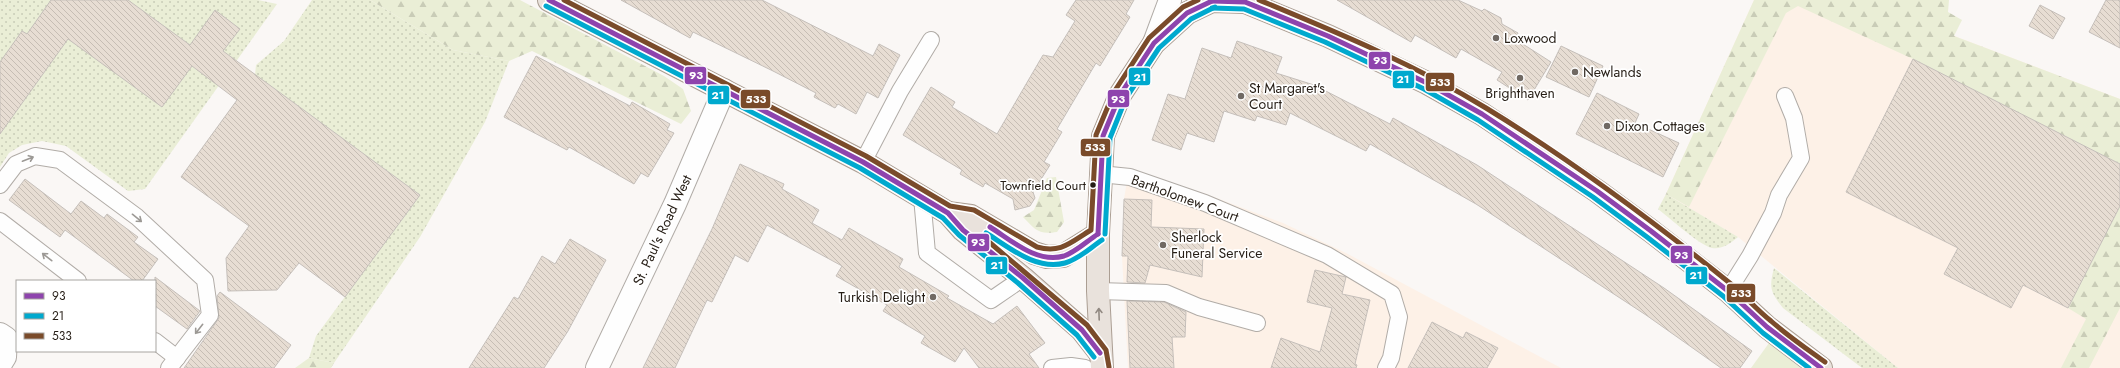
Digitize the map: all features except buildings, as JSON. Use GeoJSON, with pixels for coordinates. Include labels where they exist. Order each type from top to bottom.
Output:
{"type":"FeatureCollection","features":[{"type":"Feature","properties":{"kind":"main road"},"geometry":{"type":"LineString","coordinates":[[549,0],[863,162],[948,213],[963,230],[1023,278],[1082,330],[1096,363]]}},
{"type":"Feature","properties":{"kind":"main road"},"geometry":{"type":"LineString","coordinates":[[1096,363],[1098,234],[1103,136],[1120,95],[1154,43],[1187,14],[1212,0],[1245,2],[1328,36],[1427,83],[1482,114],[1603,196],[1728,291],[1767,327],[1821,368]]}},
{"type":"Feature","properties":{"kind":"main road"},"geometry":{"type":"LineString","coordinates":[[948,213],[971,216],[1034,253],[1047,257],[1063,256],[1098,234]]}},
{"type":"Feature","properties":{"kind":"street"},"geometry":{"type":"LineString","coordinates":[[1154,43],[1170,0]]}},
{"type":"Feature","properties":{"kind":"street","name":"St. Paul's Road West"},"geometry":{"type":"LineString","coordinates":[[597,368],[675,204],[724,90]]}},
{"type":"Feature","properties":{"kind":"street"},"geometry":{"type":"LineString","coordinates":[[0,334],[6,338],[5,357],[0,365]]}},
{"type":"Feature","properties":{"kind":"lane"},"geometry":{"type":"LineString","coordinates":[[863,162],[900,91],[930,40]]}},
{"type":"Feature","properties":{"kind":"lane"},"geometry":{"type":"LineString","coordinates":[[1728,291],[1756,244],[1773,213],[1779,195],[1801,158],[1794,118],[1785,96]]}},
{"type":"Feature","properties":{"kind":"lane"},"geometry":{"type":"LineString","coordinates":[[0,185],[16,164],[35,156],[60,160],[137,217],[205,280],[210,315],[173,363],[156,342]]}},
{"type":"Feature","properties":{"kind":"lane","name":"Bartholomew Court"},"geometry":{"type":"LineString","coordinates":[[1100,174],[1130,178],[1205,203],[1327,255],[1392,294],[1399,317],[1391,358],[1386,368]]}},
{"type":"Feature","properties":{"kind":"lane"},"geometry":{"type":"LineString","coordinates":[[922,197],[927,253],[991,300],[1023,278]]}},
{"type":"Feature","properties":{"kind":"lane"},"geometry":{"type":"LineString","coordinates":[[0,220],[77,280]]}},
{"type":"Feature","properties":{"kind":"lane"},"geometry":{"type":"LineString","coordinates":[[1098,291],[1166,293],[1199,307],[1256,323]]}},
{"type":"Feature","properties":{"kind":"lane"},"geometry":{"type":"LineString","coordinates":[[1052,368],[1096,363]]}},
{"type":"Feature","properties":{"kind":"shaded area"},"geometry":{"type":"Polygon","coordinates":[[[1754,0],[1860,0],[2120,99],[2120,368],[1898,368],[1738,237],[1666,194],[1754,0]]]}},
{"type":"Feature","properties":{"kind":"shaded area"},"geometry":{"type":"Polygon","coordinates":[[[1129,169],[1203,193],[1283,223],[1346,253],[1561,368],[1128,368],[1122,256],[1124,199],[1129,169]]]}},
{"type":"Feature","properties":{"kind":"green space"},"geometry":{"type":"Polygon","coordinates":[[[0,0],[258,0],[277,4],[145,189],[128,191],[66,146],[42,141],[22,145],[9,153],[0,167],[0,0]]]}},
{"type":"Feature","properties":{"kind":"green space"},"geometry":{"type":"Polygon","coordinates":[[[312,0],[370,0],[453,50],[509,61],[485,122],[420,237],[334,363],[309,358],[316,336],[420,195],[255,75],[256,65],[284,41],[312,0]]]}},
{"type":"Feature","properties":{"kind":"green space"},"geometry":{"type":"Polygon","coordinates":[[[370,0],[520,0],[664,76],[683,89],[691,111],[681,124],[532,51],[509,61],[453,50],[370,0]]]}},
{"type":"Feature","properties":{"kind":"green space"},"geometry":{"type":"Polygon","coordinates":[[[1754,0],[1949,0],[1948,12],[1962,20],[1954,36],[2120,99],[2120,164],[1913,59],[1798,6],[1786,13],[1689,207],[1666,194],[1754,0]]]}},
{"type":"Feature","properties":{"kind":"green space"},"geometry":{"type":"Polygon","coordinates":[[[1056,177],[1064,222],[1057,232],[1041,232],[1034,228],[1023,217],[1034,210],[1047,178],[1056,177]]]}},
{"type":"Feature","properties":{"kind":"green space"},"geometry":{"type":"Polygon","coordinates":[[[1666,194],[1738,237],[1729,244],[1719,248],[1706,246],[1658,209],[1666,194]]]}},
{"type":"Feature","properties":{"kind":"green space"},"geometry":{"type":"Polygon","coordinates":[[[2120,206],[2120,308],[2089,368],[2061,368],[2086,319],[2068,308],[2120,206]]]}},
{"type":"Feature","properties":{"kind":"green space"},"geometry":{"type":"Polygon","coordinates":[[[1774,268],[1898,368],[1862,368],[1783,308],[1775,298],[1771,285],[1774,268]]]}},
{"type":"Feature","properties":{"kind":"green space"},"geometry":{"type":"Polygon","coordinates":[[[1769,343],[1801,368],[1751,368],[1769,343]]]}},
{"type":"Feature","properties":{"kind":"green space"},"geometry":{"type":"Polygon","coordinates":[[[309,358],[334,363],[331,368],[295,368],[309,358]]]}},
{"type":"Feature","properties":{"kind":"transit line","name":"93"},"geometry":{"type":"LineString","coordinates":[[549,0],[863,162],[948,213],[963,230],[1023,278],[1082,330],[1100,353]]}},
{"type":"Feature","properties":{"kind":"transit line","name":"533"},"geometry":{"type":"LineString","coordinates":[[564,0],[866,156],[950,206],[974,210],[1037,247],[1045,249],[1066,246],[1091,230],[1096,135],[1114,92],[1149,38],[1183,7],[1198,0]]}},
{"type":"Feature","properties":{"kind":"transit line","name":"533"},"geometry":{"type":"LineString","coordinates":[[1259,0],[1403,63],[1459,92],[1518,128],[1580,170],[1672,237],[1731,284],[1777,327],[1825,362]]}},
{"type":"Feature","properties":{"kind":"transit line","name":"93"},"geometry":{"type":"LineString","coordinates":[[1212,1],[1245,2],[1328,36],[1427,83],[1482,114],[1597,191],[1651,231],[1728,291],[1767,327],[1821,368]]}},
{"type":"Feature","properties":{"kind":"transit line","name":"93"},"geometry":{"type":"LineString","coordinates":[[1098,234],[1103,136],[1120,95],[1154,43],[1187,13],[1212,1]]}},
{"type":"Feature","properties":{"kind":"transit line","name":"21"},"geometry":{"type":"LineString","coordinates":[[546,6],[860,168],[943,218],[959,235],[1018,283],[1077,335],[1094,357]]}},
{"type":"Feature","properties":{"kind":"transit line","name":"21"},"geometry":{"type":"LineString","coordinates":[[1105,234],[1110,138],[1126,98],[1159,48],[1191,19],[1215,7]]}},
{"type":"Feature","properties":{"kind":"transit line","name":"21"},"geometry":{"type":"LineString","coordinates":[[1212,8],[1244,9],[1325,42],[1424,89],[1478,120],[1593,197],[1647,237],[1723,296],[1763,333],[1809,368]]}},
{"type":"Feature","properties":{"kind":"transit line","name":"93"},"geometry":{"type":"LineString","coordinates":[[990,227],[1034,254],[1054,258],[1073,252],[1098,234]]}},
{"type":"Feature","properties":{"kind":"transit line","name":"21"},"geometry":{"type":"LineString","coordinates":[[986,233],[1013,251],[1033,261],[1054,265],[1075,259],[1102,240]]}},
{"type":"Feature","properties":{"kind":"transit line","name":"533"},"geometry":{"type":"LineString","coordinates":[[989,242],[1087,325],[1106,350],[1109,367]]}},
{"type":"Feature","properties":{"kind":"place","name":"Loxwood"},"geometry":{"type":"Point","coordinates":[1496,38]}},
{"type":"Feature","properties":{"kind":"place","name":"Newlands"},"geometry":{"type":"Point","coordinates":[1575,72]}},
{"type":"Feature","properties":{"kind":"place","name":"Brighthaven"},"geometry":{"type":"Point","coordinates":[1520,78]}},
{"type":"Feature","properties":{"kind":"place","name":"St Margaret's Court"},"geometry":{"type":"Point","coordinates":[1241,96]}},
{"type":"Feature","properties":{"kind":"place","name":"Dixon Cottages"},"geometry":{"type":"Point","coordinates":[1607,126]}},
{"type":"Feature","properties":{"kind":"place","name":"Townfield Court"},"geometry":{"type":"Point","coordinates":[1093,185]}},
{"type":"Feature","properties":{"kind":"place","name":"Sherlock Funeral Service"},"geometry":{"type":"Point","coordinates":[1163,245]}},
{"type":"Feature","properties":{"kind":"place","name":"Turkish Delight"},"geometry":{"type":"Point","coordinates":[933,297]}}]}
